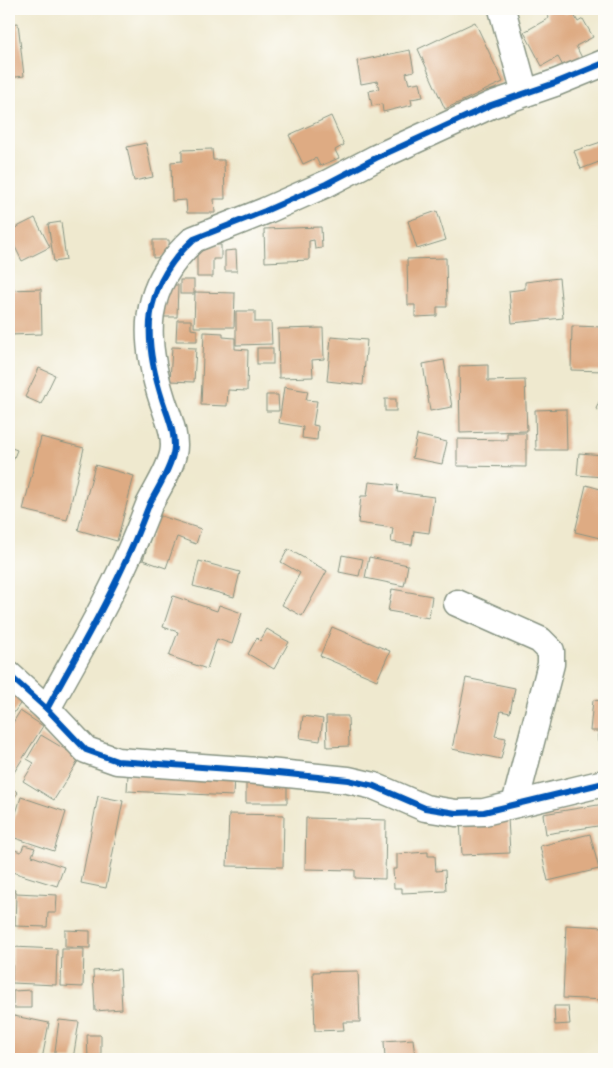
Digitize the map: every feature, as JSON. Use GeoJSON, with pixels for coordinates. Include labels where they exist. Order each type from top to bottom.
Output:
{"type":"FeatureCollection","features":[{"type":"Feature","properties":{"kind":"street"},"geometry":{"type":"LineString","coordinates":[[502,9],[525,93]]}},
{"type":"Feature","properties":{"kind":"street"},"geometry":{"type":"LineString","coordinates":[[47,709],[127,559],[174,453],[172,430],[153,367],[149,319],[153,296],[162,278],[178,257],[194,239],[318,188],[376,158],[491,105],[604,63]]}},
{"type":"Feature","properties":{"kind":"street"},"geometry":{"type":"LineString","coordinates":[[457,603],[540,640],[551,651],[551,664],[515,804]]}},
{"type":"Feature","properties":{"kind":"street"},"geometry":{"type":"LineString","coordinates":[[9,675],[47,709],[86,750],[118,761],[258,771],[348,780],[374,786],[425,808],[456,813],[484,812],[604,783]]}},
{"type":"Feature","properties":{"kind":"building"},"geometry":{"type":"Polygon","coordinates":[[[552,9],[562,9],[565,14],[572,11],[578,22],[583,19],[593,37],[576,46],[582,58],[564,68],[558,57],[542,66],[524,32],[549,18],[546,12],[552,9]]]}},
{"type":"Feature","properties":{"kind":"building"},"geometry":{"type":"Polygon","coordinates":[[[475,22],[503,82],[445,109],[418,49],[475,22]]]}},
{"type":"Feature","properties":{"kind":"building"},"geometry":{"type":"Polygon","coordinates":[[[18,23],[24,76],[9,78],[9,24],[18,23]]]}},
{"type":"Feature","properties":{"kind":"building"},"geometry":{"type":"Polygon","coordinates":[[[410,50],[414,71],[406,73],[409,84],[420,82],[423,97],[411,99],[412,105],[383,112],[382,104],[372,106],[369,91],[379,89],[377,81],[361,84],[357,61],[410,50]]]}},
{"type":"Feature","properties":{"kind":"building"},"geometry":{"type":"Polygon","coordinates":[[[331,116],[344,145],[335,150],[339,158],[320,166],[316,158],[303,164],[289,135],[331,116]]]}},
{"type":"Feature","properties":{"kind":"building"},"geometry":{"type":"Polygon","coordinates":[[[604,141],[604,160],[581,169],[574,151],[604,141]]]}},
{"type":"Feature","properties":{"kind":"building"},"geometry":{"type":"Polygon","coordinates":[[[146,143],[153,177],[134,181],[127,147],[146,143]]]}},
{"type":"Feature","properties":{"kind":"building"},"geometry":{"type":"Polygon","coordinates":[[[212,149],[213,160],[224,160],[225,199],[214,199],[215,213],[187,213],[186,200],[172,201],[171,162],[182,161],[182,150],[212,149]]]}},
{"type":"Feature","properties":{"kind":"building"},"geometry":{"type":"Polygon","coordinates":[[[437,211],[446,240],[417,249],[408,221],[437,211]]]}},
{"type":"Feature","properties":{"kind":"building"},"geometry":{"type":"Polygon","coordinates":[[[35,218],[50,247],[22,261],[9,235],[9,231],[35,218]]]}},
{"type":"Feature","properties":{"kind":"building"},"geometry":{"type":"Polygon","coordinates":[[[61,222],[66,260],[54,262],[48,224],[61,222]]]}},
{"type":"Feature","properties":{"kind":"building"},"geometry":{"type":"Polygon","coordinates":[[[321,227],[322,248],[315,249],[314,240],[309,241],[309,260],[265,262],[264,229],[321,227]]]}},
{"type":"Feature","properties":{"kind":"building"},"geometry":{"type":"Polygon","coordinates":[[[153,240],[169,240],[170,257],[153,258],[153,240]]]}},
{"type":"Feature","properties":{"kind":"building"},"geometry":{"type":"Polygon","coordinates":[[[197,245],[221,245],[221,259],[213,259],[213,277],[197,277],[197,245]]]}},
{"type":"Feature","properties":{"kind":"building"},"geometry":{"type":"Polygon","coordinates":[[[236,250],[237,271],[225,271],[225,251],[236,250]]]}},
{"type":"Feature","properties":{"kind":"building"},"geometry":{"type":"Polygon","coordinates":[[[446,258],[447,307],[437,307],[437,316],[415,317],[415,305],[408,305],[407,259],[446,258]]]}},
{"type":"Feature","properties":{"kind":"building"},"geometry":{"type":"Polygon","coordinates":[[[559,278],[563,318],[512,323],[509,291],[525,289],[525,282],[559,278]]]}},
{"type":"Feature","properties":{"kind":"building"},"geometry":{"type":"Polygon","coordinates":[[[180,280],[194,280],[194,294],[180,294],[180,280]]]}},
{"type":"Feature","properties":{"kind":"building"},"geometry":{"type":"Polygon","coordinates":[[[158,285],[178,285],[177,317],[158,317],[158,285]]]}},
{"type":"Feature","properties":{"kind":"building"},"geometry":{"type":"Polygon","coordinates":[[[41,289],[42,334],[9,335],[9,290],[41,289]]]}},
{"type":"Feature","properties":{"kind":"building"},"geometry":{"type":"Polygon","coordinates":[[[195,292],[235,293],[234,327],[194,327],[195,292]]]}},
{"type":"Feature","properties":{"kind":"building"},"geometry":{"type":"Polygon","coordinates":[[[236,311],[255,311],[255,322],[271,322],[272,344],[236,345],[236,311]]]}},
{"type":"Feature","properties":{"kind":"building"},"geometry":{"type":"Polygon","coordinates":[[[177,320],[191,320],[191,329],[197,330],[197,341],[176,341],[177,320]]]}},
{"type":"Feature","properties":{"kind":"building"},"geometry":{"type":"Polygon","coordinates":[[[572,326],[604,327],[604,371],[571,370],[572,326]]]}},
{"type":"Feature","properties":{"kind":"building"},"geometry":{"type":"Polygon","coordinates":[[[323,328],[324,359],[312,360],[313,377],[279,378],[278,329],[323,328]]]}},
{"type":"Feature","properties":{"kind":"building"},"geometry":{"type":"Polygon","coordinates":[[[204,332],[223,333],[223,337],[235,338],[235,349],[248,350],[247,391],[228,390],[227,406],[201,405],[204,332]]]}},
{"type":"Feature","properties":{"kind":"building"},"geometry":{"type":"Polygon","coordinates":[[[331,337],[367,340],[363,385],[327,381],[331,337]]]}},
{"type":"Feature","properties":{"kind":"building"},"geometry":{"type":"Polygon","coordinates":[[[172,347],[196,348],[194,382],[170,381],[172,347]]]}},
{"type":"Feature","properties":{"kind":"building"},"geometry":{"type":"Polygon","coordinates":[[[257,348],[273,348],[273,364],[257,364],[257,348]]]}},
{"type":"Feature","properties":{"kind":"building"},"geometry":{"type":"Polygon","coordinates":[[[444,360],[452,407],[430,411],[423,364],[444,360]]]}},
{"type":"Feature","properties":{"kind":"building"},"geometry":{"type":"Polygon","coordinates":[[[488,365],[488,381],[525,380],[527,431],[460,433],[459,366],[488,365]]]}},
{"type":"Feature","properties":{"kind":"building"},"geometry":{"type":"Polygon","coordinates":[[[39,368],[55,375],[41,404],[25,397],[39,368]]]}},
{"type":"Feature","properties":{"kind":"building"},"geometry":{"type":"Polygon","coordinates":[[[284,387],[308,391],[306,400],[317,401],[313,425],[318,426],[317,440],[302,438],[303,427],[279,423],[284,387]]]}},
{"type":"Feature","properties":{"kind":"building"},"geometry":{"type":"Polygon","coordinates":[[[604,390],[604,413],[596,409],[604,390]]]}},
{"type":"Feature","properties":{"kind":"building"},"geometry":{"type":"Polygon","coordinates":[[[266,395],[278,395],[279,411],[266,411],[266,395]]]}},
{"type":"Feature","properties":{"kind":"building"},"geometry":{"type":"Polygon","coordinates":[[[385,399],[396,399],[396,411],[385,411],[385,399]]]}},
{"type":"Feature","properties":{"kind":"building"},"geometry":{"type":"Polygon","coordinates":[[[566,409],[567,450],[536,450],[535,410],[566,409]]]}},
{"type":"Feature","properties":{"kind":"building"},"geometry":{"type":"Polygon","coordinates":[[[507,433],[526,433],[526,467],[457,466],[457,439],[507,440],[507,433]]]}},
{"type":"Feature","properties":{"kind":"building"},"geometry":{"type":"Polygon","coordinates":[[[417,435],[447,442],[442,464],[412,458],[417,435]]]}},
{"type":"Feature","properties":{"kind":"building"},"geometry":{"type":"Polygon","coordinates":[[[41,437],[84,448],[67,520],[23,510],[41,437]]]}},
{"type":"Feature","properties":{"kind":"building"},"geometry":{"type":"Polygon","coordinates":[[[9,447],[17,450],[9,470],[9,447]]]}},
{"type":"Feature","properties":{"kind":"building"},"geometry":{"type":"Polygon","coordinates":[[[579,453],[604,455],[604,477],[577,475],[579,453]]]}},
{"type":"Feature","properties":{"kind":"building"},"geometry":{"type":"Polygon","coordinates":[[[95,465],[134,476],[117,541],[78,530],[95,465]]]}},
{"type":"Feature","properties":{"kind":"building"},"geometry":{"type":"Polygon","coordinates":[[[369,482],[398,485],[397,492],[434,497],[429,533],[414,531],[412,545],[391,542],[393,528],[358,523],[361,496],[367,496],[369,482]]]}},
{"type":"Feature","properties":{"kind":"building"},"geometry":{"type":"Polygon","coordinates":[[[586,485],[604,490],[604,539],[575,532],[586,485]]]}},
{"type":"Feature","properties":{"kind":"building"},"geometry":{"type":"Polygon","coordinates":[[[158,515],[201,529],[196,544],[177,537],[166,568],[143,560],[158,515]]]}},
{"type":"Feature","properties":{"kind":"building"},"geometry":{"type":"Polygon","coordinates":[[[288,549],[327,571],[302,616],[282,605],[300,573],[281,562],[288,549]]]}},
{"type":"Feature","properties":{"kind":"building"},"geometry":{"type":"Polygon","coordinates":[[[342,555],[363,559],[359,576],[339,572],[342,555]]]}},
{"type":"Feature","properties":{"kind":"building"},"geometry":{"type":"Polygon","coordinates":[[[369,557],[408,565],[404,586],[365,578],[369,557]]]}},
{"type":"Feature","properties":{"kind":"building"},"geometry":{"type":"Polygon","coordinates":[[[199,561],[240,572],[234,597],[193,586],[199,561]]]}},
{"type":"Feature","properties":{"kind":"building"},"geometry":{"type":"Polygon","coordinates":[[[392,589],[432,596],[429,618],[388,611],[392,589]]]}},
{"type":"Feature","properties":{"kind":"building"},"geometry":{"type":"Polygon","coordinates":[[[173,596],[217,611],[219,605],[242,613],[232,644],[217,639],[207,669],[169,656],[178,632],[163,627],[173,596]]]}},
{"type":"Feature","properties":{"kind":"building"},"geometry":{"type":"Polygon","coordinates":[[[332,627],[390,651],[377,680],[320,656],[332,627]]]}},
{"type":"Feature","properties":{"kind":"building"},"geometry":{"type":"Polygon","coordinates":[[[267,629],[289,642],[274,669],[248,654],[257,638],[260,641],[267,629]]]}},
{"type":"Feature","properties":{"kind":"building"},"geometry":{"type":"Polygon","coordinates":[[[466,678],[515,688],[510,713],[501,711],[495,736],[506,738],[501,759],[452,749],[466,678]]]}},
{"type":"Feature","properties":{"kind":"building"},"geometry":{"type":"Polygon","coordinates":[[[9,686],[24,698],[9,720],[9,686]]]}},
{"type":"Feature","properties":{"kind":"building"},"geometry":{"type":"Polygon","coordinates":[[[593,700],[604,701],[604,741],[598,741],[599,731],[590,731],[593,700]]]}},
{"type":"Feature","properties":{"kind":"building"},"geometry":{"type":"Polygon","coordinates":[[[20,711],[43,726],[13,774],[9,771],[9,729],[20,711]]]}},
{"type":"Feature","properties":{"kind":"building"},"geometry":{"type":"Polygon","coordinates":[[[303,716],[323,719],[320,741],[300,738],[303,716]]]}},
{"type":"Feature","properties":{"kind":"building"},"geometry":{"type":"Polygon","coordinates":[[[326,716],[348,716],[349,746],[327,747],[326,716]]]}},
{"type":"Feature","properties":{"kind":"building"},"geometry":{"type":"Polygon","coordinates":[[[41,735],[80,758],[54,800],[23,781],[34,763],[27,759],[41,735]]]}},
{"type":"Feature","properties":{"kind":"building"},"geometry":{"type":"Polygon","coordinates":[[[128,774],[234,778],[233,796],[127,791],[128,774]]]}},
{"type":"Feature","properties":{"kind":"building"},"geometry":{"type":"Polygon","coordinates":[[[287,780],[287,803],[246,803],[246,781],[287,780]]]}},
{"type":"Feature","properties":{"kind":"building"},"geometry":{"type":"Polygon","coordinates":[[[9,785],[18,793],[9,804],[9,785]]]}},
{"type":"Feature","properties":{"kind":"building"},"geometry":{"type":"Polygon","coordinates":[[[98,796],[123,801],[106,888],[81,883],[98,796]]]}},
{"type":"Feature","properties":{"kind":"building"},"geometry":{"type":"Polygon","coordinates":[[[21,797],[66,812],[54,851],[9,836],[21,797]]]}},
{"type":"Feature","properties":{"kind":"building"},"geometry":{"type":"Polygon","coordinates":[[[604,804],[604,825],[546,834],[543,814],[604,804]]]}},
{"type":"Feature","properties":{"kind":"building"},"geometry":{"type":"Polygon","coordinates":[[[229,814],[284,815],[283,867],[227,866],[229,814]]]}},
{"type":"Feature","properties":{"kind":"building"},"geometry":{"type":"Polygon","coordinates":[[[306,818],[386,820],[385,879],[355,878],[355,870],[305,869],[306,818]]]}},
{"type":"Feature","properties":{"kind":"building"},"geometry":{"type":"Polygon","coordinates":[[[508,818],[510,853],[462,855],[460,820],[508,818]]]}},
{"type":"Feature","properties":{"kind":"building"},"geometry":{"type":"Polygon","coordinates":[[[590,834],[599,869],[548,881],[540,846],[590,834]]]}},
{"type":"Feature","properties":{"kind":"building"},"geometry":{"type":"Polygon","coordinates":[[[9,841],[13,843],[11,849],[21,852],[24,845],[35,848],[32,856],[64,867],[57,886],[9,871],[9,841]]]}},
{"type":"Feature","properties":{"kind":"building"},"geometry":{"type":"Polygon","coordinates":[[[428,852],[428,856],[435,856],[436,871],[445,870],[446,891],[402,893],[402,888],[394,888],[393,869],[397,869],[397,854],[428,852]]]}},
{"type":"Feature","properties":{"kind":"building"},"geometry":{"type":"Polygon","coordinates":[[[9,889],[15,890],[9,909],[9,889]]]}},
{"type":"Feature","properties":{"kind":"building"},"geometry":{"type":"Polygon","coordinates":[[[16,893],[57,895],[56,913],[48,913],[47,927],[15,926],[16,893]]]}},
{"type":"Feature","properties":{"kind":"building"},"geometry":{"type":"Polygon","coordinates":[[[566,925],[604,927],[604,1000],[563,998],[566,925]]]}},
{"type":"Feature","properties":{"kind":"building"},"geometry":{"type":"Polygon","coordinates":[[[65,930],[90,931],[90,948],[65,947],[65,930]]]}},
{"type":"Feature","properties":{"kind":"building"},"geometry":{"type":"Polygon","coordinates":[[[13,947],[57,949],[56,985],[12,983],[13,947]]]}},
{"type":"Feature","properties":{"kind":"building"},"geometry":{"type":"Polygon","coordinates":[[[62,949],[84,949],[83,987],[61,986],[62,949]]]}},
{"type":"Feature","properties":{"kind":"building"},"geometry":{"type":"Polygon","coordinates":[[[120,969],[122,1009],[95,1011],[93,971],[120,969]]]}},
{"type":"Feature","properties":{"kind":"building"},"geometry":{"type":"Polygon","coordinates":[[[358,971],[360,1022],[343,1022],[344,1030],[315,1031],[313,972],[358,971]]]}},
{"type":"Feature","properties":{"kind":"building"},"geometry":{"type":"Polygon","coordinates":[[[31,990],[31,1008],[13,1008],[13,991],[31,990]]]}},
{"type":"Feature","properties":{"kind":"building"},"geometry":{"type":"Polygon","coordinates":[[[554,1006],[568,1006],[570,1024],[555,1025],[554,1006]]]}},
{"type":"Feature","properties":{"kind":"building"},"geometry":{"type":"Polygon","coordinates":[[[9,1015],[49,1023],[42,1059],[9,1059],[9,1015]]]}},
{"type":"Feature","properties":{"kind":"building"},"geometry":{"type":"Polygon","coordinates":[[[59,1020],[79,1022],[73,1059],[54,1059],[59,1020]]]}},
{"type":"Feature","properties":{"kind":"building"},"geometry":{"type":"Polygon","coordinates":[[[87,1035],[101,1035],[101,1059],[88,1059],[87,1035]]]}},
{"type":"Feature","properties":{"kind":"building"},"geometry":{"type":"Polygon","coordinates":[[[413,1039],[415,1057],[385,1059],[384,1041],[413,1039]]]}},
{"type":"Feature","properties":{"kind":"cycle path"},"geometry":{"type":"LineString","coordinates":[[47,709],[109,596],[149,505],[171,461],[174,448],[173,434],[156,379],[150,335],[151,314],[155,295],[164,276],[177,257],[194,239],[326,184],[376,158],[491,105],[555,83],[604,63]]}},
{"type":"Feature","properties":{"kind":"cycle path"},"geometry":{"type":"LineString","coordinates":[[9,675],[47,709],[86,750],[117,761],[258,771],[348,780],[374,786],[425,808],[456,813],[484,812],[604,783]]}}]}
